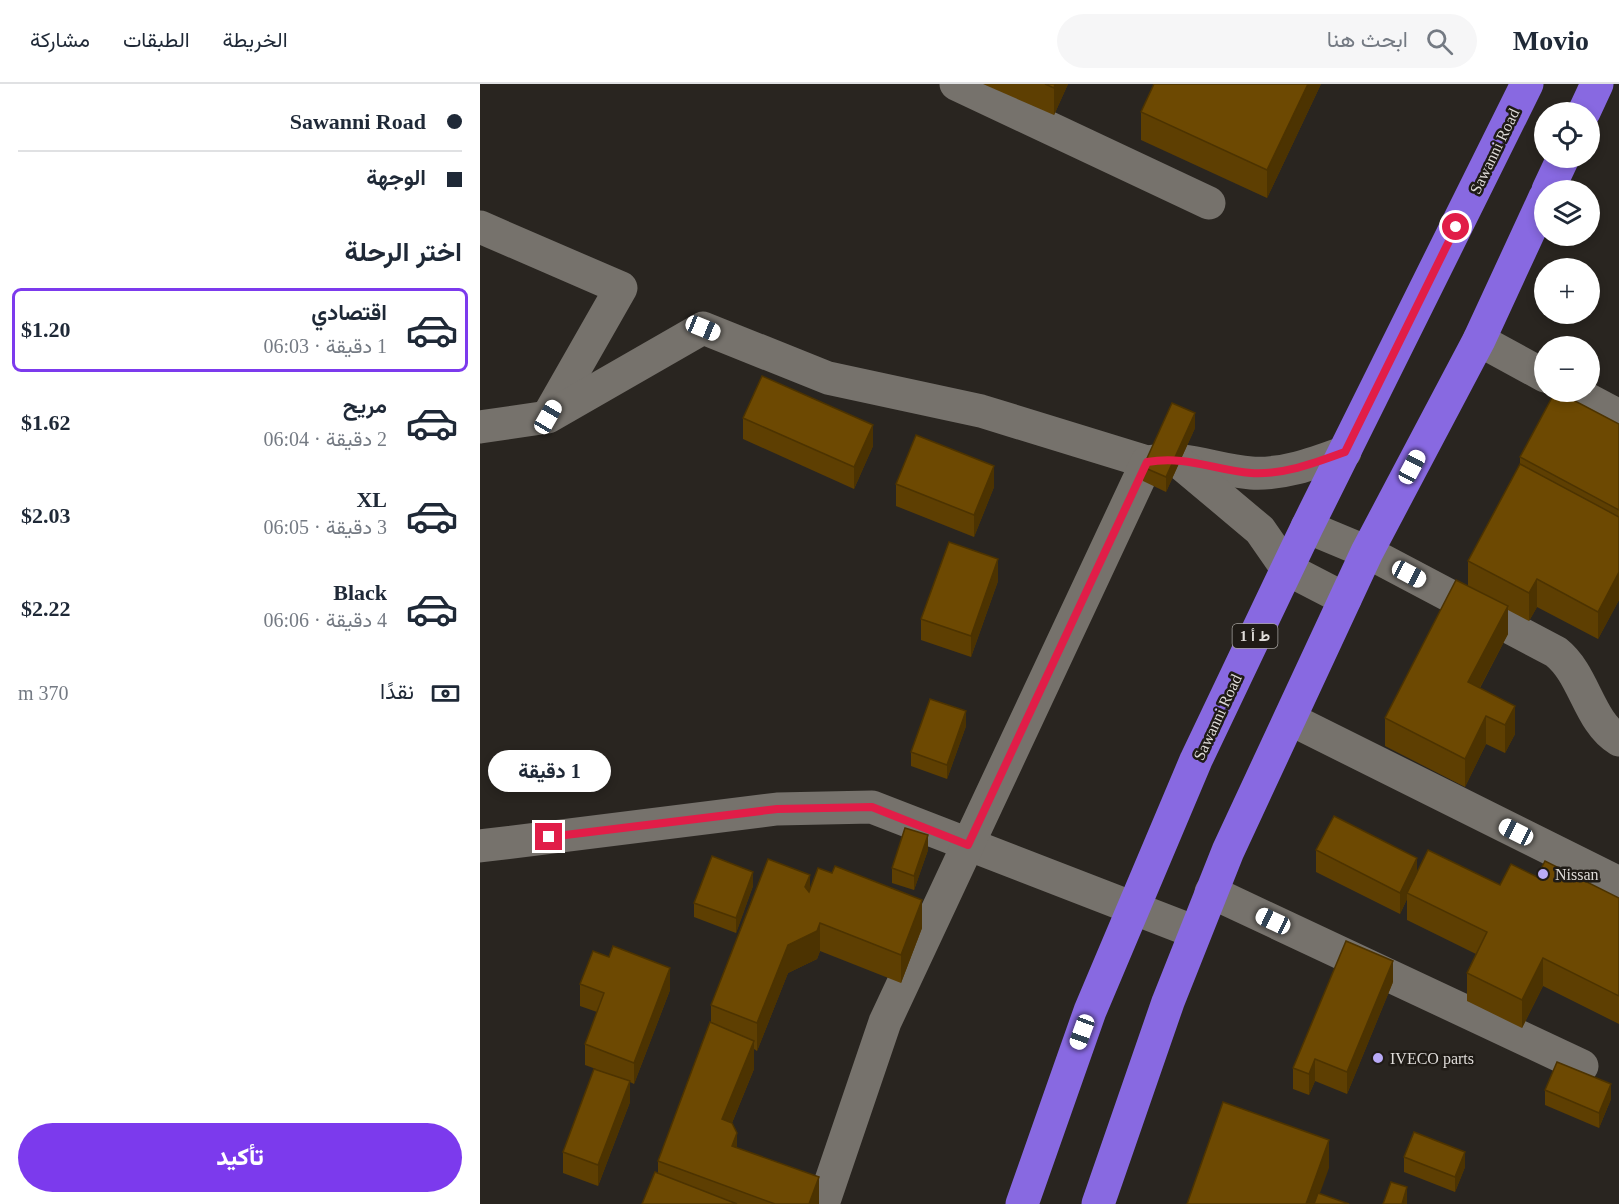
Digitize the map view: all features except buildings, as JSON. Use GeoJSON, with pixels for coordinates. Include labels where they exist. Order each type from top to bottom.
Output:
{"type":"FeatureCollection","features":[{"type":"Feature","properties":{"kind":"highway","name":"Sawanni Road"},"geometry":{"type":"LineString","coordinates":[[1022,1204],[1090,1011],[1131,908],[1196,760],[1307,527],[1527,84]]}},
{"type":"Feature","properties":{"kind":"highway"},"geometry":{"type":"LineString","coordinates":[[1589,102],[1597,84]]}},
{"type":"Feature","properties":{"kind":"highway"},"geometry":{"type":"LineString","coordinates":[[1098,1204],[1168,1002],[1228,851],[1367,552],[1479,340],[1534,221]]}},
{"type":"Feature","properties":{"kind":"street"},"geometry":{"type":"LineString","coordinates":[[960,85],[1209,203]]}},
{"type":"Feature","properties":{"kind":"street"},"geometry":{"type":"LineString","coordinates":[[480,227],[621,288],[548,417]]}},
{"type":"Feature","properties":{"kind":"street"},"geometry":{"type":"LineString","coordinates":[[480,427],[548,417],[703,328],[828,378],[981,411],[1163,462],[1203,462],[1250,473],[1277,472],[1302,467],[1345,452]]}},
{"type":"Feature","properties":{"kind":"street"},"geometry":{"type":"LineString","coordinates":[[1479,340],[1534,370]]}},
{"type":"Feature","properties":{"kind":"street"},"geometry":{"type":"LineString","coordinates":[[1593,402],[1619,416]]}},
{"type":"Feature","properties":{"kind":"street"},"geometry":{"type":"LineString","coordinates":[[1163,462],[1260,530],[1287,569],[1345,599]]}},
{"type":"Feature","properties":{"kind":"street"},"geometry":{"type":"LineString","coordinates":[[823,1204],[885,1022],[968,845],[1163,462]]}},
{"type":"Feature","properties":{"kind":"street"},"geometry":{"type":"LineString","coordinates":[[1307,527],[1367,552],[1556,652],[1574,670],[1608,734],[1619,740]]}},
{"type":"Feature","properties":{"kind":"street"},"geometry":{"type":"LineString","coordinates":[[1290,719],[1619,883]]}},
{"type":"Feature","properties":{"kind":"street"},"geometry":{"type":"LineString","coordinates":[[480,846],[777,809],[872,807],[1196,933]]}},
{"type":"Feature","properties":{"kind":"street"},"geometry":{"type":"LineString","coordinates":[[1211,892],[1582,1066]]}},
{"type":"Feature","properties":{"kind":"place","name":"Nissan"},"geometry":{"type":"Point","coordinates":[1543,874]}},
{"type":"Feature","properties":{"kind":"place","name":"IVECO parts"},"geometry":{"type":"Point","coordinates":[1378,1058]}},
{"type":"Feature","properties":{"kind":"route"},"geometry":{"type":"LineString","coordinates":[[549,837],[777,809],[872,807],[968,845],[1147,462],[1167,458],[1179,462],[1203,462],[1250,473],[1277,472],[1302,467],[1345,452],[1456,227]]}}]}
